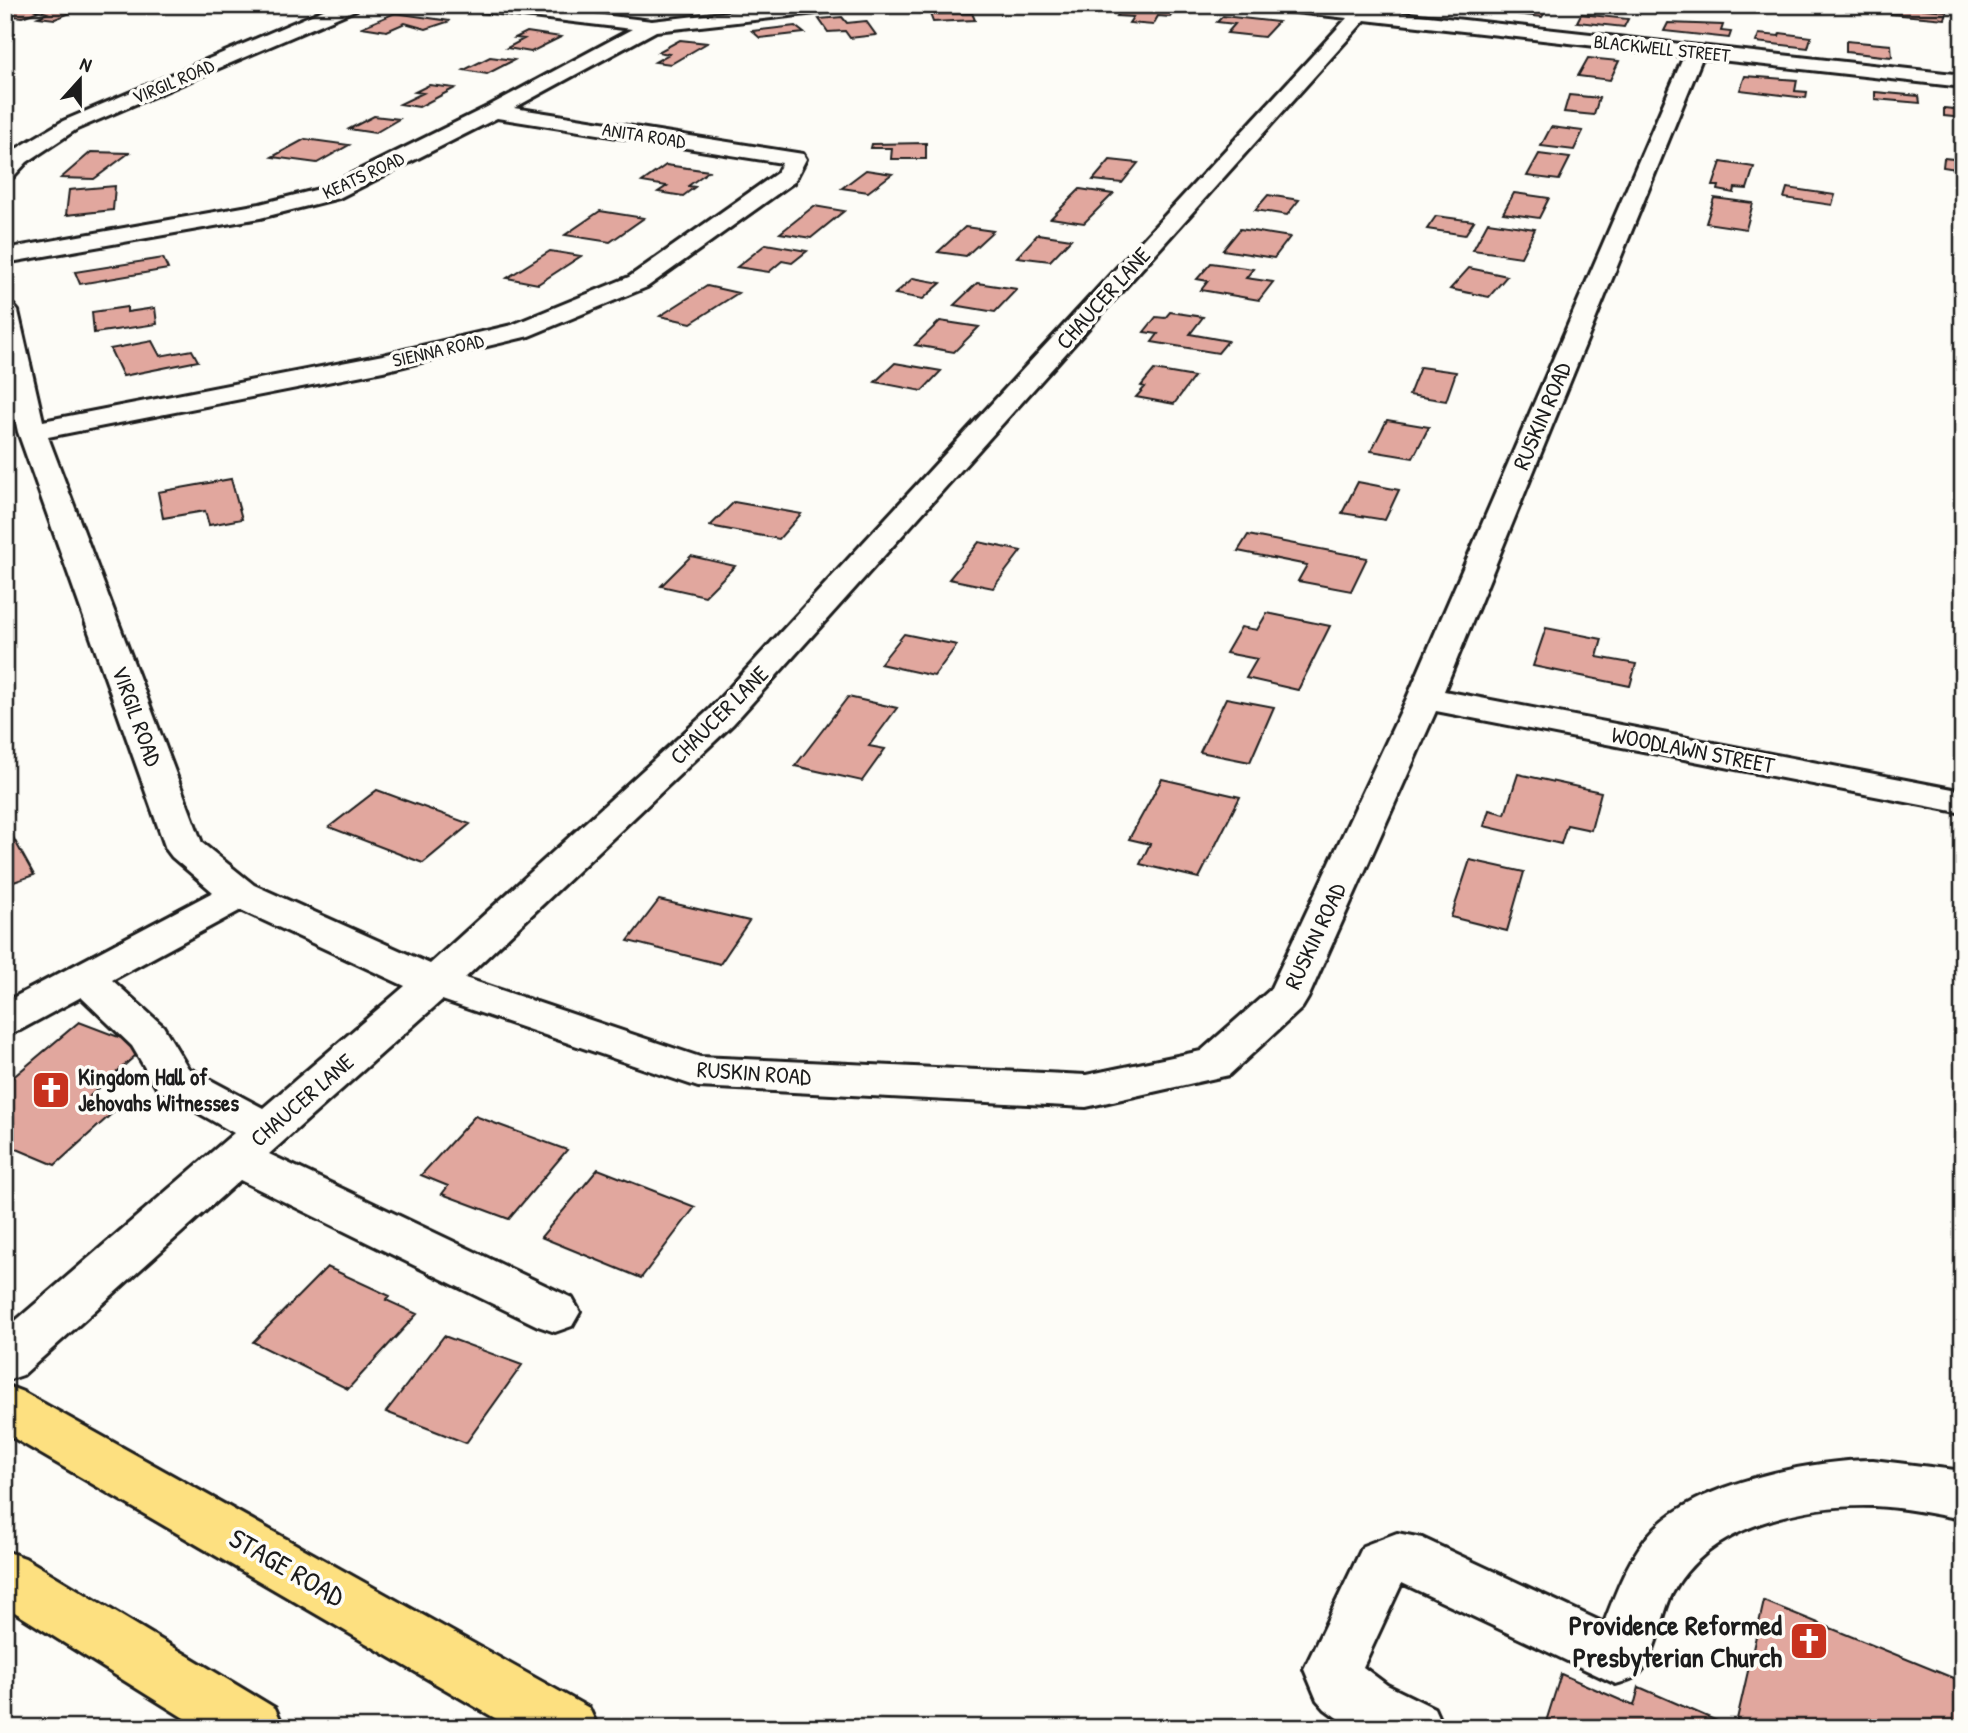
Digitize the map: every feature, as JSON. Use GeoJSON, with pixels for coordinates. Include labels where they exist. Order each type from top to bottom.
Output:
{"type":"FeatureCollection","features":[{"type":"Feature","properties":{"kind":"main road","name":"STAGE ROAD"},"geometry":{"type":"LineString","coordinates":[[5,1407],[568,1728]]}},
{"type":"Feature","properties":{"kind":"main road"},"geometry":{"type":"LineString","coordinates":[[5,1576],[254,1728]]}},
{"type":"Feature","properties":{"kind":"street","name":"VIRGIL ROAD"},"geometry":{"type":"LineString","coordinates":[[5,172],[19,157],[70,125],[351,5]]}},
{"type":"Feature","properties":{"kind":"street"},"geometry":{"type":"LineString","coordinates":[[474,5],[652,26],[842,5]]}},
{"type":"Feature","properties":{"kind":"street","name":"BLACKWELL STREET"},"geometry":{"type":"LineString","coordinates":[[1278,5],[1364,10],[1963,81]]}},
{"type":"Feature","properties":{"kind":"street","name":"CHAUCER LANE"},"geometry":{"type":"LineString","coordinates":[[5,1360],[435,983],[721,717],[1364,10]]}},
{"type":"Feature","properties":{"kind":"street","name":"KEATS ROAD"},"geometry":{"type":"LineString","coordinates":[[5,256],[260,211],[331,193],[494,111],[652,26]]}},
{"type":"Feature","properties":{"kind":"street","name":"RUSKIN ROAD"},"geometry":{"type":"LineString","coordinates":[[435,983],[698,1072],[1086,1091],[1214,1064],[1287,998],[1424,698],[1695,51]]}},
{"type":"Feature","properties":{"kind":"street","name":"ANITA ROAD"},"geometry":{"type":"LineString","coordinates":[[494,111],[795,159]]}},
{"type":"Feature","properties":{"kind":"street","name":"SIENNA ROAD"},"geometry":{"type":"LineString","coordinates":[[32,432],[383,363],[520,331],[638,282],[786,177],[795,159]]}},
{"type":"Feature","properties":{"kind":"street","name":"VIRGIL ROAD"},"geometry":{"type":"LineString","coordinates":[[5,311],[32,432],[185,849],[240,894],[435,983]]}},
{"type":"Feature","properties":{"kind":"street","name":"WOODLAWN STREET"},"geometry":{"type":"LineString","coordinates":[[1424,698],[1963,802]]}},
{"type":"Feature","properties":{"kind":"street"},"geometry":{"type":"LineString","coordinates":[[5,1020],[240,894]]}},
{"type":"Feature","properties":{"kind":"street"},"geometry":{"type":"LineString","coordinates":[[85,978],[148,1036],[173,1079],[251,1145],[555,1312]]}},
{"type":"Feature","properties":{"kind":"street"},"geometry":{"type":"LineString","coordinates":[[1413,1728],[1345,1692],[1335,1679],[1333,1669],[1377,1576],[1389,1559],[1403,1557],[1422,1563],[1616,1657],[1624,1647],[1655,1571],[1678,1543],[1696,1527],[1770,1499],[1830,1485],[1871,1483],[1963,1496]]}},
{"type":"Feature","properties":{"kind":"building"},"geometry":{"type":"Polygon","coordinates":[[[15,5],[49,5],[78,10],[55,19],[38,17],[47,13],[33,9],[39,11],[22,17],[5,15],[5,9],[15,5]]]}},
{"type":"Feature","properties":{"kind":"building"},"geometry":{"type":"Polygon","coordinates":[[[1503,5],[1548,8],[1542,17],[1498,12],[1503,5]]]}},
{"type":"Feature","properties":{"kind":"building"},"geometry":{"type":"Polygon","coordinates":[[[1862,5],[1860,12],[1812,7],[1862,5]]]}},
{"type":"Feature","properties":{"kind":"building"},"geometry":{"type":"Polygon","coordinates":[[[1892,6],[1947,11],[1945,19],[1891,14],[1892,6]]]}},
{"type":"Feature","properties":{"kind":"building"},"geometry":{"type":"Polygon","coordinates":[[[1122,8],[1173,12],[1170,17],[1158,16],[1153,25],[1129,23],[1133,17],[1117,16],[1122,8]]]}},
{"type":"Feature","properties":{"kind":"building"},"geometry":{"type":"Polygon","coordinates":[[[395,13],[450,21],[426,29],[405,23],[387,31],[362,27],[395,13]]]}},
{"type":"Feature","properties":{"kind":"building"},"geometry":{"type":"Polygon","coordinates":[[[972,13],[975,20],[933,22],[930,14],[972,13]]]}},
{"type":"Feature","properties":{"kind":"building"},"geometry":{"type":"Polygon","coordinates":[[[1581,14],[1628,19],[1624,27],[1577,22],[1581,14]]]}},
{"type":"Feature","properties":{"kind":"building"},"geometry":{"type":"Polygon","coordinates":[[[1223,16],[1278,22],[1264,37],[1227,33],[1235,24],[1217,22],[1223,16]]]}},
{"type":"Feature","properties":{"kind":"building"},"geometry":{"type":"Polygon","coordinates":[[[842,17],[847,23],[866,21],[876,35],[850,38],[845,31],[828,32],[819,19],[842,17]]]}},
{"type":"Feature","properties":{"kind":"building"},"geometry":{"type":"Polygon","coordinates":[[[1668,23],[1723,25],[1721,31],[1731,32],[1729,38],[1664,31],[1668,23]]]}},
{"type":"Feature","properties":{"kind":"building"},"geometry":{"type":"Polygon","coordinates":[[[795,26],[804,33],[760,38],[752,31],[795,26]]]}},
{"type":"Feature","properties":{"kind":"building"},"geometry":{"type":"Polygon","coordinates":[[[527,32],[561,37],[531,52],[507,48],[524,39],[515,38],[527,32]]]}},
{"type":"Feature","properties":{"kind":"building"},"geometry":{"type":"Polygon","coordinates":[[[1780,33],[1811,37],[1808,48],[1756,42],[1759,34],[1779,36],[1780,33]]]}},
{"type":"Feature","properties":{"kind":"building"},"geometry":{"type":"Polygon","coordinates":[[[680,40],[707,43],[671,64],[655,62],[669,54],[658,52],[680,40]]]}},
{"type":"Feature","properties":{"kind":"building"},"geometry":{"type":"Polygon","coordinates":[[[1846,41],[1891,45],[1892,57],[1846,52],[1846,41]]]}},
{"type":"Feature","properties":{"kind":"building"},"geometry":{"type":"Polygon","coordinates":[[[490,57],[514,60],[487,74],[464,70],[490,57]]]}},
{"type":"Feature","properties":{"kind":"building"},"geometry":{"type":"Polygon","coordinates":[[[1588,58],[1619,61],[1610,80],[1578,76],[1588,58]]]}},
{"type":"Feature","properties":{"kind":"building"},"geometry":{"type":"Polygon","coordinates":[[[1745,76],[1797,80],[1795,91],[1807,92],[1806,98],[1740,90],[1745,76]]]}},
{"type":"Feature","properties":{"kind":"building"},"geometry":{"type":"Polygon","coordinates":[[[429,85],[455,88],[419,107],[400,104],[423,93],[415,92],[429,85]]]}},
{"type":"Feature","properties":{"kind":"building"},"geometry":{"type":"Polygon","coordinates":[[[1875,92],[1919,96],[1920,103],[1875,99],[1875,92]]]}},
{"type":"Feature","properties":{"kind":"building"},"geometry":{"type":"Polygon","coordinates":[[[1569,95],[1599,98],[1594,115],[1564,112],[1569,95]]]}},
{"type":"Feature","properties":{"kind":"building"},"geometry":{"type":"Polygon","coordinates":[[[1944,108],[1963,110],[1963,118],[1944,116],[1944,108]]]}},
{"type":"Feature","properties":{"kind":"building"},"geometry":{"type":"Polygon","coordinates":[[[374,116],[399,119],[375,133],[349,129],[374,116]]]}},
{"type":"Feature","properties":{"kind":"building"},"geometry":{"type":"Polygon","coordinates":[[[1551,127],[1583,131],[1574,150],[1541,146],[1551,127]]]}},
{"type":"Feature","properties":{"kind":"building"},"geometry":{"type":"Polygon","coordinates":[[[305,139],[349,145],[317,163],[272,157],[305,139]]]}},
{"type":"Feature","properties":{"kind":"building"},"geometry":{"type":"Polygon","coordinates":[[[926,143],[926,159],[891,159],[892,148],[871,148],[872,144],[926,143]]]}},
{"type":"Feature","properties":{"kind":"building"},"geometry":{"type":"Polygon","coordinates":[[[91,152],[129,153],[94,179],[61,178],[91,152]]]}},
{"type":"Feature","properties":{"kind":"building"},"geometry":{"type":"Polygon","coordinates":[[[1539,154],[1570,158],[1559,180],[1527,176],[1539,154]]]}},
{"type":"Feature","properties":{"kind":"building"},"geometry":{"type":"Polygon","coordinates":[[[1944,158],[1963,160],[1963,170],[1943,167],[1944,158]]]}},
{"type":"Feature","properties":{"kind":"building"},"geometry":{"type":"Polygon","coordinates":[[[1110,160],[1138,163],[1122,183],[1093,180],[1110,160]]]}},
{"type":"Feature","properties":{"kind":"building"},"geometry":{"type":"Polygon","coordinates":[[[1721,162],[1754,167],[1747,189],[1735,188],[1734,193],[1718,190],[1719,186],[1713,186],[1721,162]]]}},
{"type":"Feature","properties":{"kind":"building"},"geometry":{"type":"Polygon","coordinates":[[[666,165],[709,171],[688,186],[695,187],[683,196],[658,192],[667,186],[642,182],[666,165]]]}},
{"type":"Feature","properties":{"kind":"building"},"geometry":{"type":"Polygon","coordinates":[[[866,170],[892,174],[868,192],[842,188],[866,170]]]}},
{"type":"Feature","properties":{"kind":"building"},"geometry":{"type":"Polygon","coordinates":[[[115,186],[113,210],[66,215],[69,190],[115,186]]]}},
{"type":"Feature","properties":{"kind":"building"},"geometry":{"type":"Polygon","coordinates":[[[1787,188],[1835,195],[1832,205],[1784,198],[1787,188]]]}},
{"type":"Feature","properties":{"kind":"building"},"geometry":{"type":"Polygon","coordinates":[[[1080,189],[1113,194],[1084,223],[1051,218],[1080,189]]]}},
{"type":"Feature","properties":{"kind":"building"},"geometry":{"type":"Polygon","coordinates":[[[1514,193],[1549,198],[1539,218],[1503,213],[1514,193]]]}},
{"type":"Feature","properties":{"kind":"building"},"geometry":{"type":"Polygon","coordinates":[[[1268,195],[1299,200],[1287,215],[1255,210],[1268,195]]]}},
{"type":"Feature","properties":{"kind":"building"},"geometry":{"type":"Polygon","coordinates":[[[1714,198],[1753,203],[1746,229],[1706,223],[1714,198]]]}},
{"type":"Feature","properties":{"kind":"building"},"geometry":{"type":"Polygon","coordinates":[[[814,206],[844,211],[811,238],[780,233],[814,206]]]}},
{"type":"Feature","properties":{"kind":"building"},"geometry":{"type":"Polygon","coordinates":[[[600,211],[644,218],[610,242],[565,235],[600,211]]]}},
{"type":"Feature","properties":{"kind":"building"},"geometry":{"type":"Polygon","coordinates":[[[1436,216],[1474,221],[1465,235],[1427,229],[1436,216]]]}},
{"type":"Feature","properties":{"kind":"building"},"geometry":{"type":"Polygon","coordinates":[[[1488,222],[1535,229],[1521,257],[1473,250],[1488,222]]]}},
{"type":"Feature","properties":{"kind":"building"},"geometry":{"type":"Polygon","coordinates":[[[965,227],[993,231],[966,256],[938,252],[965,227]]]}},
{"type":"Feature","properties":{"kind":"building"},"geometry":{"type":"Polygon","coordinates":[[[1240,229],[1290,237],[1274,258],[1223,250],[1240,229]]]}},
{"type":"Feature","properties":{"kind":"building"},"geometry":{"type":"Polygon","coordinates":[[[1038,234],[1071,239],[1050,261],[1017,257],[1038,234]]]}},
{"type":"Feature","properties":{"kind":"building"},"geometry":{"type":"Polygon","coordinates":[[[766,244],[807,251],[792,263],[782,261],[769,272],[737,267],[766,244]]]}},
{"type":"Feature","properties":{"kind":"building"},"geometry":{"type":"Polygon","coordinates":[[[550,251],[581,256],[538,284],[507,278],[550,251]]]}},
{"type":"Feature","properties":{"kind":"building"},"geometry":{"type":"Polygon","coordinates":[[[163,258],[168,269],[80,284],[75,272],[163,258]]]}},
{"type":"Feature","properties":{"kind":"building"},"geometry":{"type":"Polygon","coordinates":[[[1211,263],[1253,269],[1246,278],[1273,282],[1259,300],[1201,290],[1208,281],[1197,279],[1211,263]]]}},
{"type":"Feature","properties":{"kind":"building"},"geometry":{"type":"Polygon","coordinates":[[[1469,268],[1507,276],[1489,297],[1450,289],[1469,268]]]}},
{"type":"Feature","properties":{"kind":"building"},"geometry":{"type":"Polygon","coordinates":[[[913,278],[941,283],[923,299],[895,294],[913,278]]]}},
{"type":"Feature","properties":{"kind":"building"},"geometry":{"type":"Polygon","coordinates":[[[977,283],[1017,289],[995,312],[954,305],[977,283]]]}},
{"type":"Feature","properties":{"kind":"building"},"geometry":{"type":"Polygon","coordinates":[[[707,286],[738,293],[691,323],[660,316],[707,286]]]}},
{"type":"Feature","properties":{"kind":"building"},"geometry":{"type":"Polygon","coordinates":[[[127,307],[127,312],[155,308],[157,324],[94,333],[92,312],[127,307]]]}},
{"type":"Feature","properties":{"kind":"building"},"geometry":{"type":"Polygon","coordinates":[[[1170,312],[1203,317],[1190,334],[1228,341],[1218,353],[1152,342],[1158,334],[1144,332],[1156,317],[1165,318],[1170,312]]]}},
{"type":"Feature","properties":{"kind":"building"},"geometry":{"type":"Polygon","coordinates":[[[940,321],[979,327],[954,352],[915,345],[940,321]]]}},
{"type":"Feature","properties":{"kind":"building"},"geometry":{"type":"Polygon","coordinates":[[[152,341],[160,356],[192,350],[198,361],[123,376],[110,349],[152,341]]]}},
{"type":"Feature","properties":{"kind":"building"},"geometry":{"type":"Polygon","coordinates":[[[895,363],[941,371],[922,391],[875,382],[895,363]]]}},
{"type":"Feature","properties":{"kind":"building"},"geometry":{"type":"Polygon","coordinates":[[[1420,367],[1456,372],[1446,401],[1409,395],[1420,367]]]}},
{"type":"Feature","properties":{"kind":"building"},"geometry":{"type":"Polygon","coordinates":[[[1154,370],[1194,377],[1174,404],[1136,397],[1154,370]]]}},
{"type":"Feature","properties":{"kind":"building"},"geometry":{"type":"Polygon","coordinates":[[[1387,420],[1429,427],[1413,458],[1371,451],[1387,420]]]}},
{"type":"Feature","properties":{"kind":"building"},"geometry":{"type":"Polygon","coordinates":[[[231,479],[242,519],[209,525],[205,511],[163,518],[158,492],[231,479]]]}},
{"type":"Feature","properties":{"kind":"building"},"geometry":{"type":"Polygon","coordinates":[[[1358,482],[1399,490],[1385,520],[1342,513],[1358,482]]]}},
{"type":"Feature","properties":{"kind":"building"},"geometry":{"type":"Polygon","coordinates":[[[734,502],[801,514],[779,539],[710,526],[734,502]]]}},
{"type":"Feature","properties":{"kind":"building"},"geometry":{"type":"Polygon","coordinates":[[[1248,535],[1367,558],[1351,591],[1298,581],[1307,565],[1238,551],[1248,535]]]}},
{"type":"Feature","properties":{"kind":"building"},"geometry":{"type":"Polygon","coordinates":[[[979,542],[1021,551],[993,588],[949,579],[979,542]]]}},
{"type":"Feature","properties":{"kind":"building"},"geometry":{"type":"Polygon","coordinates":[[[691,556],[735,566],[705,596],[661,586],[691,556]]]}},
{"type":"Feature","properties":{"kind":"building"},"geometry":{"type":"Polygon","coordinates":[[[1267,613],[1330,626],[1298,690],[1246,678],[1257,659],[1226,653],[1241,627],[1257,630],[1267,613]]]}},
{"type":"Feature","properties":{"kind":"building"},"geometry":{"type":"Polygon","coordinates":[[[1546,628],[1602,639],[1597,657],[1636,664],[1630,686],[1533,666],[1546,628]]]}},
{"type":"Feature","properties":{"kind":"building"},"geometry":{"type":"Polygon","coordinates":[[[904,634],[957,645],[934,676],[880,664],[904,634]]]}},
{"type":"Feature","properties":{"kind":"building"},"geometry":{"type":"Polygon","coordinates":[[[848,697],[897,708],[869,746],[885,749],[862,781],[795,766],[848,697]]]}},
{"type":"Feature","properties":{"kind":"building"},"geometry":{"type":"Polygon","coordinates":[[[1226,698],[1274,707],[1250,762],[1200,752],[1226,698]]]}},
{"type":"Feature","properties":{"kind":"building"},"geometry":{"type":"Polygon","coordinates":[[[1518,774],[1601,792],[1591,830],[1567,825],[1561,844],[1484,826],[1489,810],[1505,814],[1518,774]]]}},
{"type":"Feature","properties":{"kind":"building"},"geometry":{"type":"Polygon","coordinates":[[[1162,779],[1240,797],[1199,878],[1140,864],[1150,844],[1129,839],[1162,779]]]}},
{"type":"Feature","properties":{"kind":"building"},"geometry":{"type":"Polygon","coordinates":[[[377,790],[470,824],[423,863],[329,827],[377,790]]]}},
{"type":"Feature","properties":{"kind":"building"},"geometry":{"type":"Polygon","coordinates":[[[5,823],[34,875],[5,885],[5,823]]]}},
{"type":"Feature","properties":{"kind":"building"},"geometry":{"type":"Polygon","coordinates":[[[1470,860],[1524,872],[1507,931],[1451,917],[1470,860]]]}},
{"type":"Feature","properties":{"kind":"building"},"geometry":{"type":"Polygon","coordinates":[[[659,900],[749,921],[720,964],[628,941],[659,900]]]}},
{"type":"Feature","properties":{"kind":"building","name":"Kingdom Hall of Jehovahs Witnesses"},"geometry":{"type":"Polygon","coordinates":[[[79,1022],[145,1047],[90,1096],[118,1108],[55,1165],[5,1144],[5,1084],[79,1022]]]}},
{"type":"Feature","properties":{"kind":"building"},"geometry":{"type":"Polygon","coordinates":[[[475,1116],[567,1150],[509,1219],[442,1194],[448,1186],[421,1175],[475,1116]]]}},
{"type":"Feature","properties":{"kind":"building"},"geometry":{"type":"Polygon","coordinates":[[[598,1169],[695,1207],[641,1278],[541,1237],[598,1169]]]}},
{"type":"Feature","properties":{"kind":"building"},"geometry":{"type":"Polygon","coordinates":[[[327,1267],[390,1296],[386,1300],[417,1314],[348,1389],[253,1342],[327,1267]]]}},
{"type":"Feature","properties":{"kind":"building"},"geometry":{"type":"Polygon","coordinates":[[[444,1336],[522,1365],[466,1443],[386,1412],[444,1336]]]}},
{"type":"Feature","properties":{"kind":"building","name":"Providence Reformed Presbyterian Church"},"geometry":{"type":"Polygon","coordinates":[[[1764,1601],[1963,1682],[1963,1728],[1735,1728],[1764,1601]]]}},
{"type":"Feature","properties":{"kind":"building","name":"Providence Reformed Presbyterian Church"},"geometry":{"type":"Polygon","coordinates":[[[1561,1674],[1634,1706],[1639,1687],[1733,1728],[1544,1728],[1561,1674]]]}},
{"type":"Feature","properties":{"kind":"place","name":"Kingdom Hall of Jehovahs Witnesses"},"geometry":{"type":"Point","coordinates":[51,1090]}},
{"type":"Feature","properties":{"kind":"place","name":"Providence Reformed Presbyterian Church"},"geometry":{"type":"Point","coordinates":[1809,1641]}}]}
